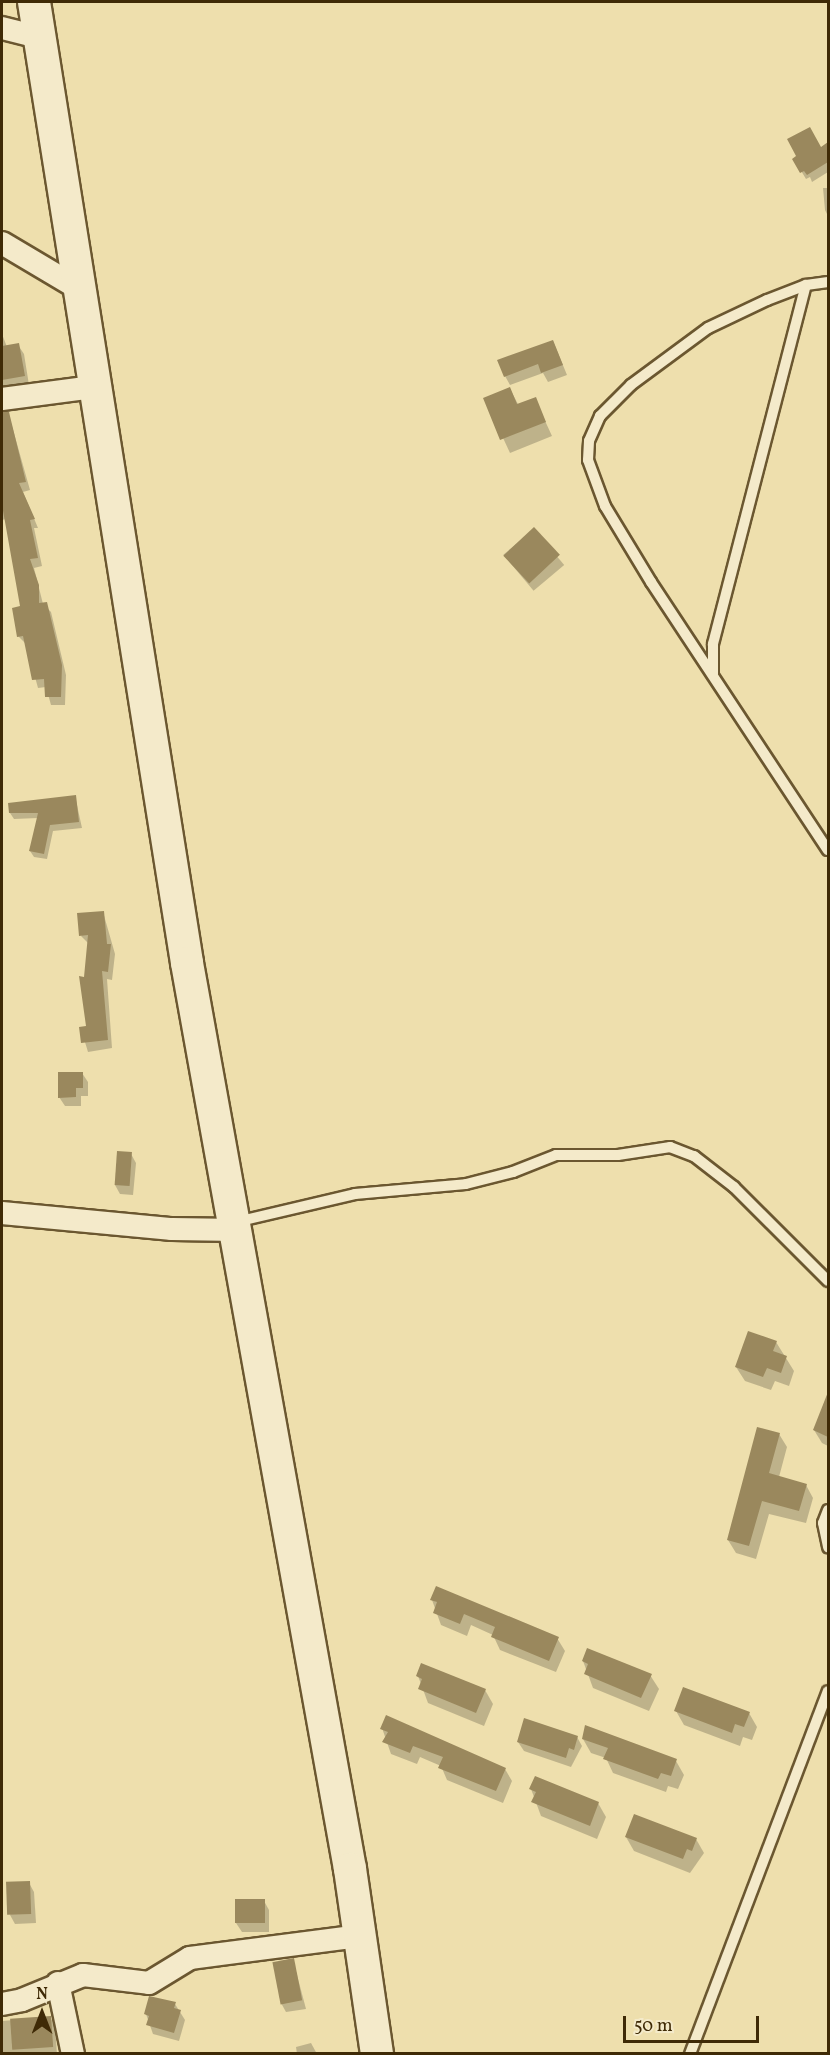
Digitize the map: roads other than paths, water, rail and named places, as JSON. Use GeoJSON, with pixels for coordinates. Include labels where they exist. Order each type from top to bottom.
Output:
{"type":"FeatureCollection","features":[{"type":"Feature","properties":{"kind":"street"},"geometry":{"type":"LineString","coordinates":[[34,2],[42,38],[81,290],[93,387],[187,963],[237,1226],[359,1936],[377,2054]]}},
{"type":"Feature","properties":{"kind":"street"},"geometry":{"type":"LineString","coordinates":[[2,28],[42,38]]}},
{"type":"Feature","properties":{"kind":"street"},"geometry":{"type":"LineString","coordinates":[[2,243],[81,290]]}},
{"type":"Feature","properties":{"kind":"street"},"geometry":{"type":"LineString","coordinates":[[2,399],[93,387]]}},
{"type":"Feature","properties":{"kind":"street"},"geometry":{"type":"LineString","coordinates":[[2,1213],[172,1229],[237,1226]]}},
{"type":"Feature","properties":{"kind":"street"},"geometry":{"type":"LineString","coordinates":[[2,2004],[22,2000],[58,1983],[83,1975],[149,1983],[190,1958],[359,1936]]}},
{"type":"Feature","properties":{"kind":"street"},"geometry":{"type":"LineString","coordinates":[[58,1983],[73,2054]]}},
{"type":"Feature","properties":{"kind":"lane"},"geometry":{"type":"LineString","coordinates":[[828,282],[806,285],[708,327],[631,385],[600,416],[589,441],[588,460],[605,506],[713,678],[780,771],[828,850]]}},
{"type":"Feature","properties":{"kind":"lane"},"geometry":{"type":"LineString","coordinates":[[713,678],[715,636],[806,285]]}},
{"type":"Feature","properties":{"kind":"lane"},"geometry":{"type":"LineString","coordinates":[[237,1226],[355,1194],[466,1184],[513,1172],[556,1155],[618,1155],[670,1147],[694,1156],[734,1187],[828,1281]]}},
{"type":"Feature","properties":{"kind":"lane"},"geometry":{"type":"LineString","coordinates":[[828,1510],[823,1523],[828,1548]]}},
{"type":"Feature","properties":{"kind":"lane"},"geometry":{"type":"LineString","coordinates":[[690,2054],[828,1690]]}}]}
